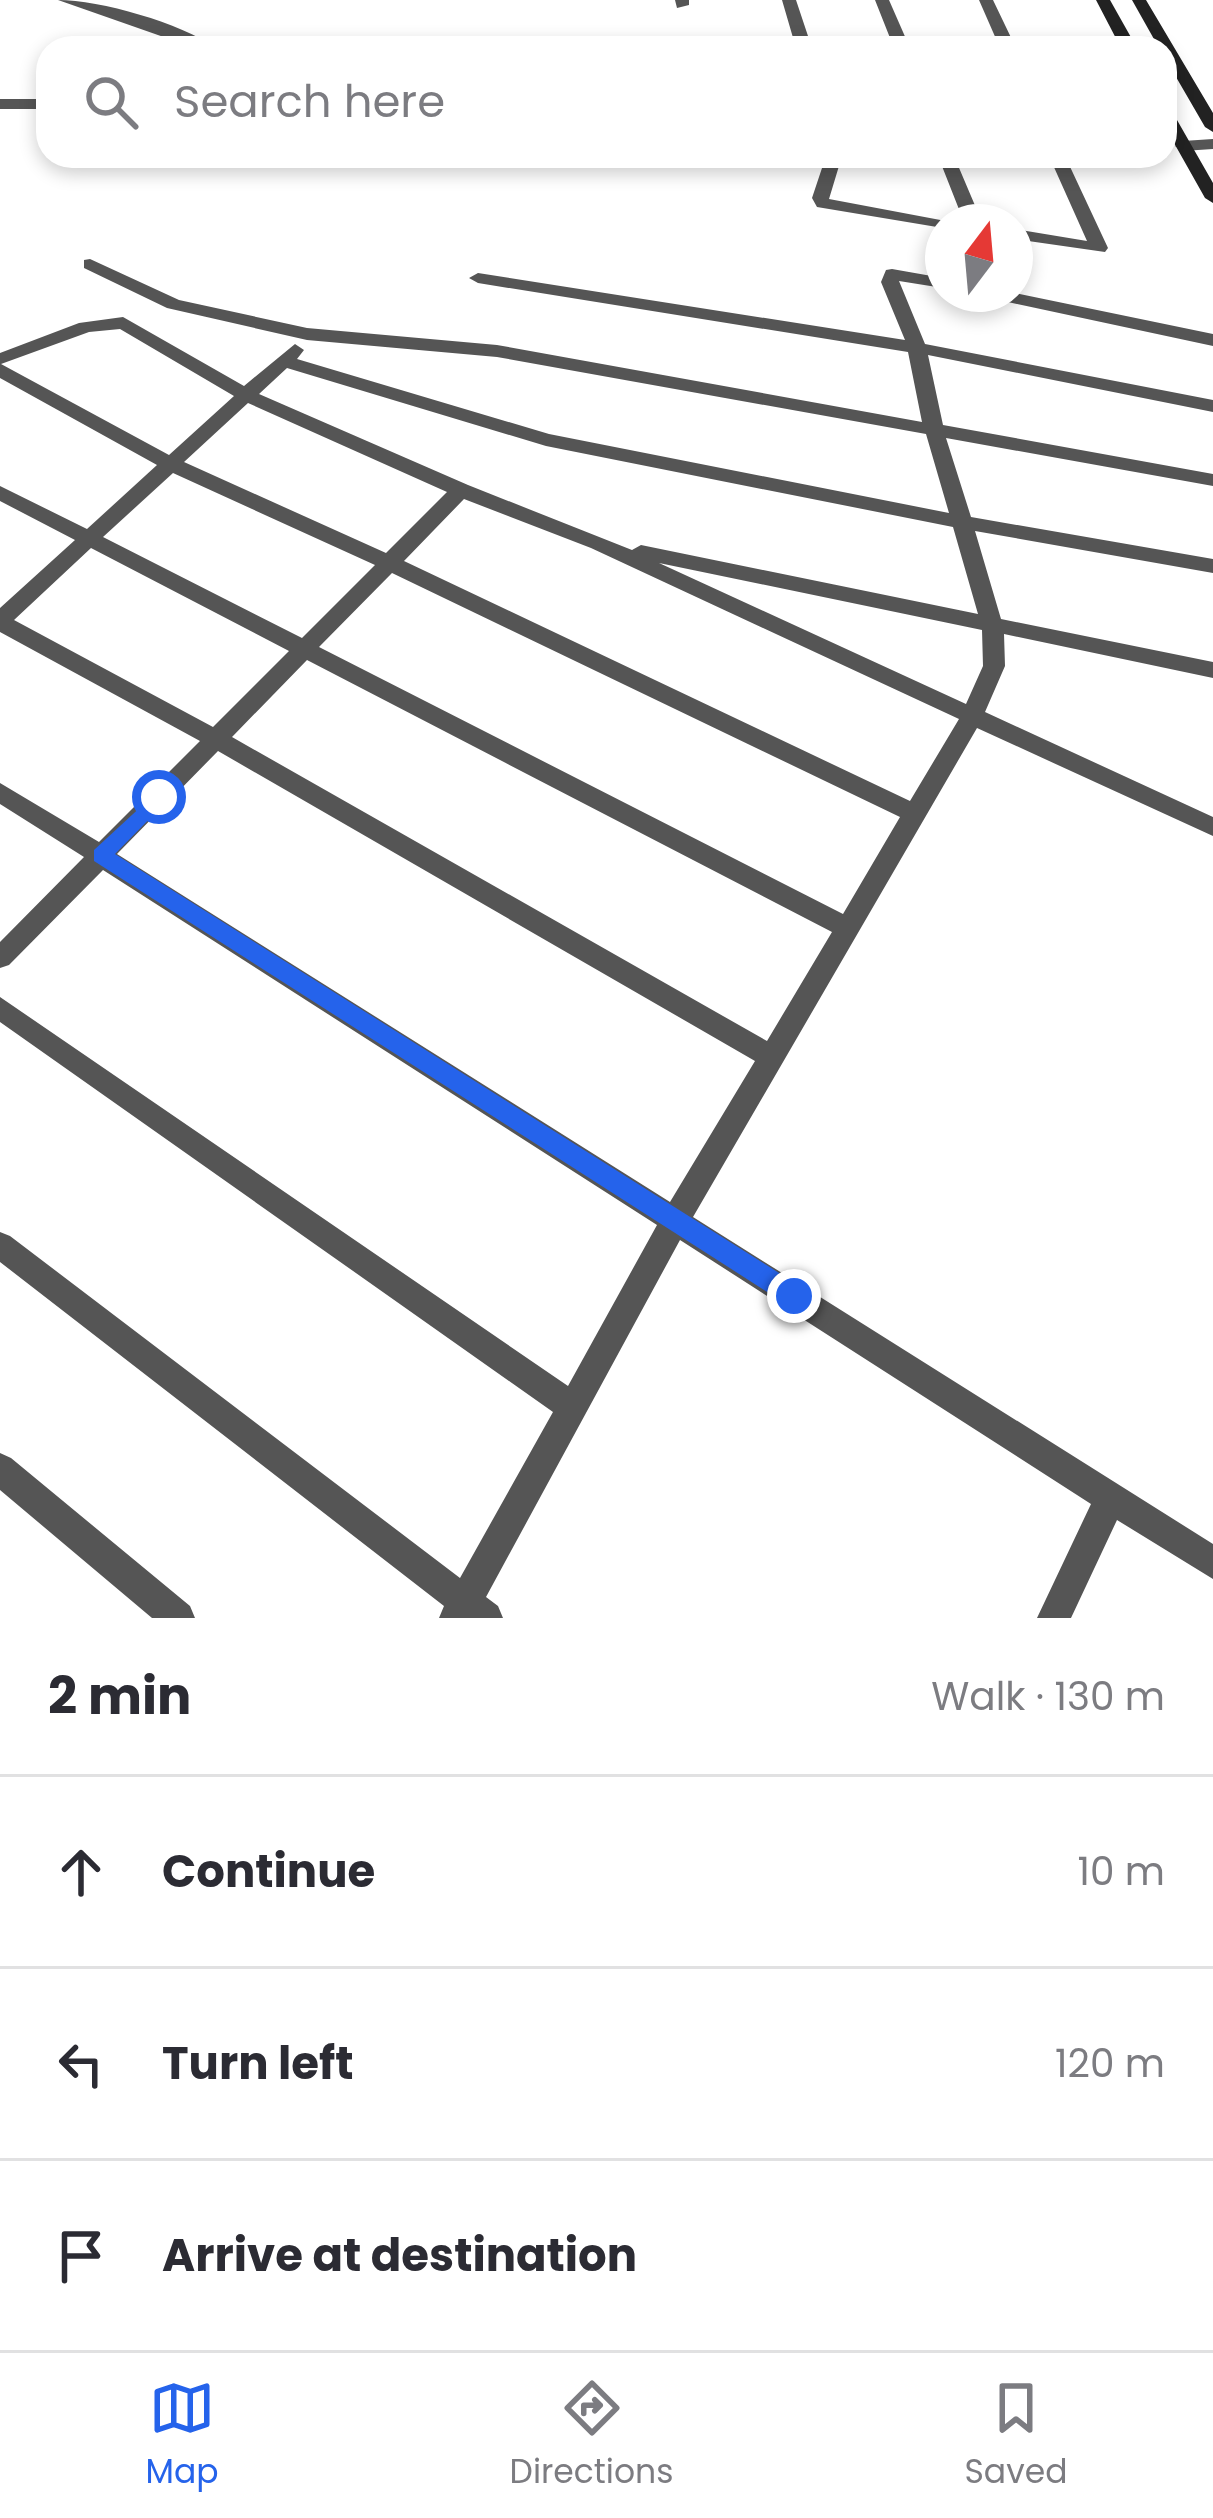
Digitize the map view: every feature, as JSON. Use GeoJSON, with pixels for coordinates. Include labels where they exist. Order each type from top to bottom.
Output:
{"type":"FeatureCollection","features":[{"type":"Feature","properties":{"kind":"main road"},"geometry":{"type":"LineString","coordinates":[[1103,0],[1122,36]]}},
{"type":"Feature","properties":{"kind":"main road"},"geometry":{"type":"LineString","coordinates":[[1139,0],[1160,36]]}},
{"type":"Feature","properties":{"kind":"main road"},"geometry":{"type":"LineString","coordinates":[[1177,65],[1213,127]]}},
{"type":"Feature","properties":{"kind":"main road"},"geometry":{"type":"LineString","coordinates":[[1177,135],[1213,198]]}},
{"type":"Feature","properties":{"kind":"street"},"geometry":{"type":"LineString","coordinates":[[65,0],[181,36]]}},
{"type":"Feature","properties":{"kind":"street"},"geometry":{"type":"LineString","coordinates":[[789,0],[800,36]]}},
{"type":"Feature","properties":{"kind":"street"},"geometry":{"type":"LineString","coordinates":[[882,0],[897,36]]}},
{"type":"Feature","properties":{"kind":"street"},"geometry":{"type":"LineString","coordinates":[[986,0],[1002,36]]}},
{"type":"Feature","properties":{"kind":"street"},"geometry":{"type":"LineString","coordinates":[[0,104],[36,104]]}},
{"type":"Feature","properties":{"kind":"street"},"geometry":{"type":"LineString","coordinates":[[1183,146],[1213,144]]}},
{"type":"Feature","properties":{"kind":"street"},"geometry":{"type":"LineString","coordinates":[[830,168],[820,198],[823,203],[925,220]]}},
{"type":"Feature","properties":{"kind":"street"},"geometry":{"type":"LineString","coordinates":[[951,168],[966,204]]}},
{"type":"Feature","properties":{"kind":"street"},"geometry":{"type":"LineString","coordinates":[[1033,237],[1099,248],[1062,168]]}},
{"type":"Feature","properties":{"kind":"street"},"geometry":{"type":"LineString","coordinates":[[90,263],[173,304],[308,334],[497,351],[1213,480]]}},
{"type":"Feature","properties":{"kind":"street"},"geometry":{"type":"LineString","coordinates":[[0,1246],[469,1613],[572,1407],[675,1221],[972,717],[994,666],[993,627],[965,523],[933,426],[916,344],[890,282],[892,274],[925,280]]}},
{"type":"Feature","properties":{"kind":"street"},"geometry":{"type":"LineString","coordinates":[[478,278],[916,344],[1213,406]]}},
{"type":"Feature","properties":{"kind":"street"},"geometry":{"type":"LineString","coordinates":[[1033,302],[1213,340]]}},
{"type":"Feature","properties":{"kind":"street"},"geometry":{"type":"LineString","coordinates":[[0,359],[86,327],[122,323],[246,395],[461,490],[598,543],[1213,827]]}},
{"type":"Feature","properties":{"kind":"street"},"geometry":{"type":"LineString","coordinates":[[308,334],[286,361],[0,621],[216,739],[771,1058]]}},
{"type":"Feature","properties":{"kind":"street"},"geometry":{"type":"LineString","coordinates":[[286,361],[546,440],[965,523],[1213,566]]}},
{"type":"Feature","properties":{"kind":"street"},"geometry":{"type":"LineString","coordinates":[[0,370],[171,464],[390,563],[915,814]]}},
{"type":"Feature","properties":{"kind":"street"},"geometry":{"type":"LineString","coordinates":[[0,958],[461,490]]}},
{"type":"Feature","properties":{"kind":"street"},"geometry":{"type":"LineString","coordinates":[[0,493],[848,928]]}},
{"type":"Feature","properties":{"kind":"street"},"geometry":{"type":"LineString","coordinates":[[598,543],[1213,670]]}},
{"type":"Feature","properties":{"kind":"street"},"geometry":{"type":"LineString","coordinates":[[0,792],[1213,1562]]}},
{"type":"Feature","properties":{"kind":"street"},"geometry":{"type":"LineString","coordinates":[[0,1008],[572,1407]]}},
{"type":"Feature","properties":{"kind":"street"},"geometry":{"type":"LineString","coordinates":[[0,1469],[178,1618]]}},
{"type":"Feature","properties":{"kind":"street"},"geometry":{"type":"LineString","coordinates":[[1054,1618],[1111,1498]]}},
{"type":"Feature","properties":{"kind":"route"},"geometry":{"type":"LineString","coordinates":[[159,797],[101,855],[794,1296]]}}]}
